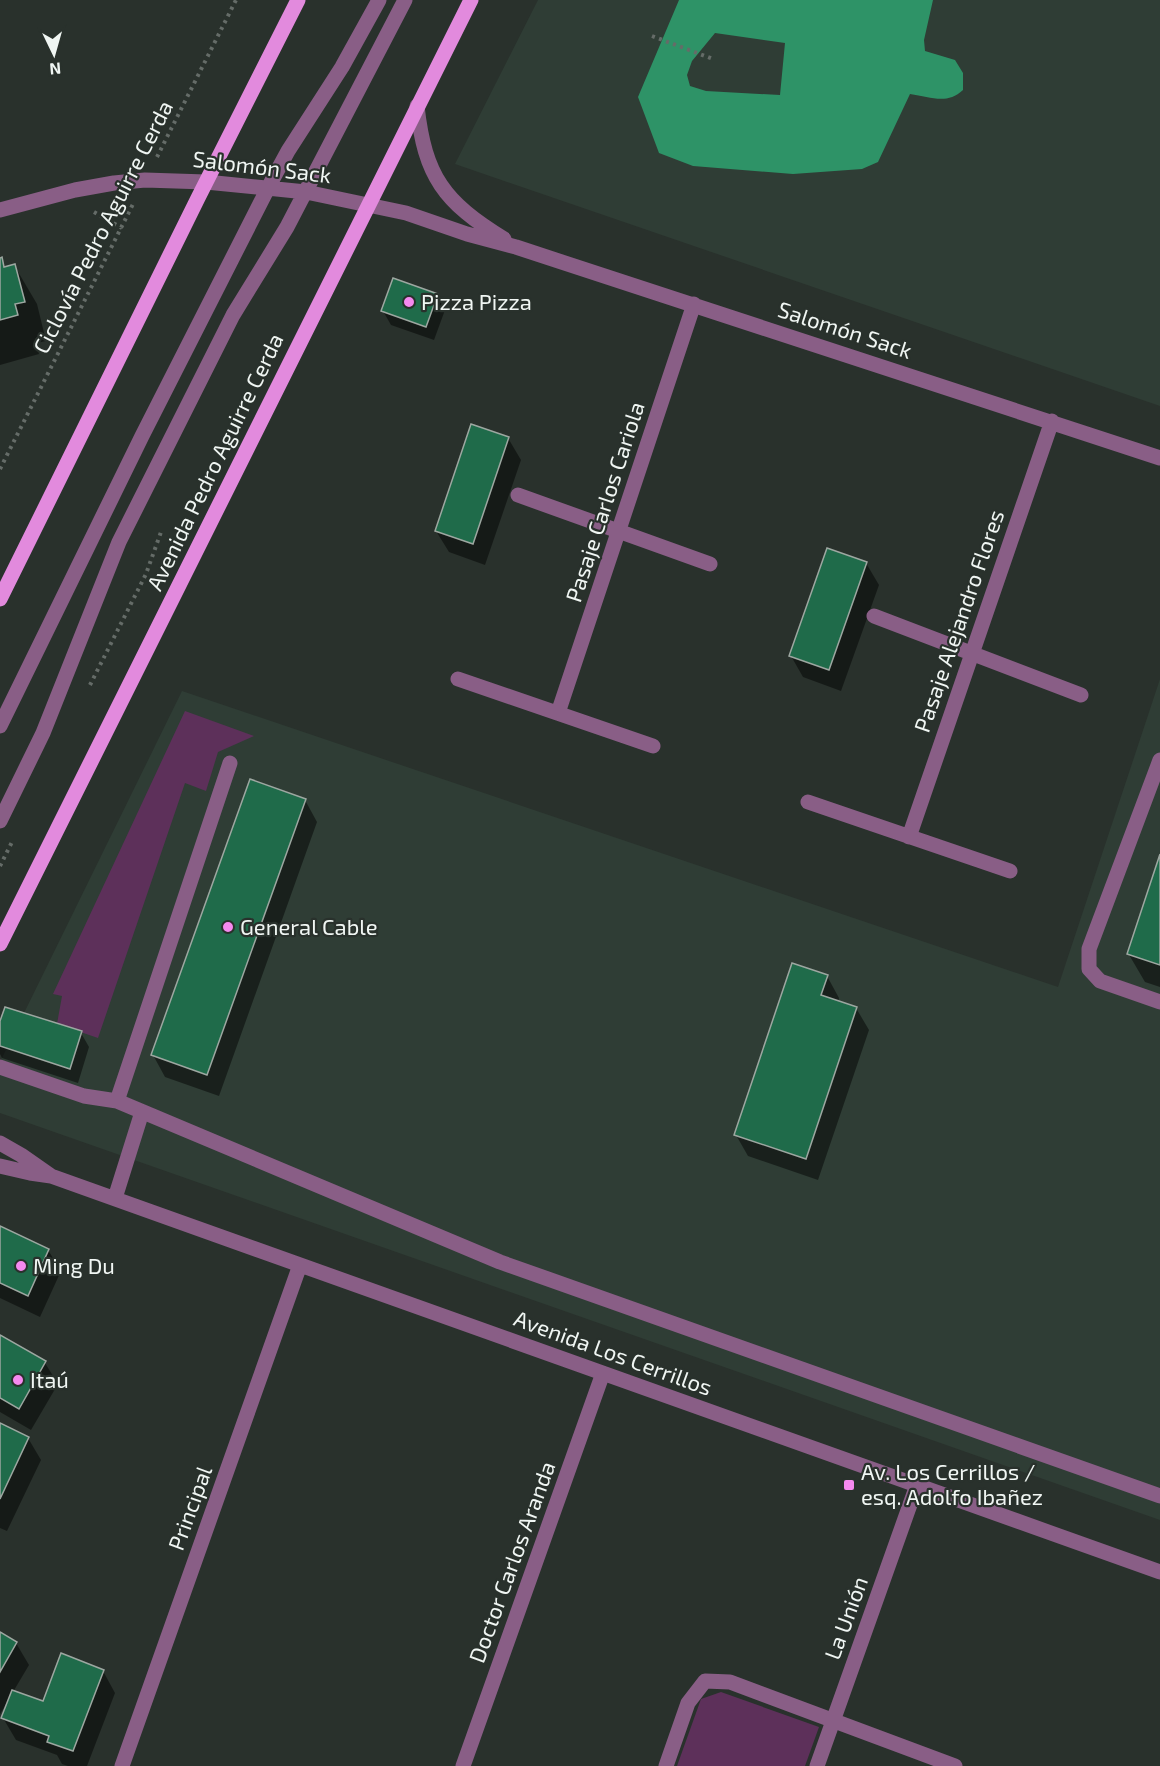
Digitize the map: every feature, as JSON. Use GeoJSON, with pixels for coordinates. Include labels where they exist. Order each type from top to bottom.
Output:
{"type":"FeatureCollection","features":[{"type":"Feature","properties":{"kind":"main road"},"geometry":{"type":"LineString","coordinates":[[0,599],[298,0]]}},
{"type":"Feature","properties":{"kind":"main road","name":"Avenida Pedro Aguirre Cerda"},"geometry":{"type":"LineString","coordinates":[[0,944],[471,0]]}},
{"type":"Feature","properties":{"kind":"street"},"geometry":{"type":"LineString","coordinates":[[0,726],[142,436],[269,186],[288,151],[342,67],[379,0]]}},
{"type":"Feature","properties":{"kind":"street"},"geometry":{"type":"LineString","coordinates":[[0,821],[43,733],[119,542],[233,315],[279,242],[405,0]]}},
{"type":"Feature","properties":{"kind":"street","name":"Salomón Sack"},"geometry":{"type":"LineString","coordinates":[[417,106],[426,155],[437,179],[450,199],[473,220],[516,246]]}},
{"type":"Feature","properties":{"kind":"street","name":"Salomón Sack"},"geometry":{"type":"LineString","coordinates":[[0,210],[75,190],[146,180],[269,186],[406,213],[467,234],[516,246],[1160,458]]}},
{"type":"Feature","properties":{"kind":"street","name":"Pasaje Carlos Cariola"},"geometry":{"type":"LineString","coordinates":[[558,713],[694,304]]}},
{"type":"Feature","properties":{"kind":"street","name":"Pasaje Alejandro Flores"},"geometry":{"type":"LineString","coordinates":[[909,837],[1052,421]]}},
{"type":"Feature","properties":{"kind":"street"},"geometry":{"type":"LineString","coordinates":[[518,495],[710,564]]}},
{"type":"Feature","properties":{"kind":"street"},"geometry":{"type":"LineString","coordinates":[[874,616],[1081,695]]}},
{"type":"Feature","properties":{"kind":"street"},"geometry":{"type":"LineString","coordinates":[[458,679],[653,746]]}},
{"type":"Feature","properties":{"kind":"street"},"geometry":{"type":"LineString","coordinates":[[1160,760],[1089,949],[1089,969],[1100,981],[1160,1002]]}},
{"type":"Feature","properties":{"kind":"street"},"geometry":{"type":"LineString","coordinates":[[117,1101],[230,763]]}},
{"type":"Feature","properties":{"kind":"street"},"geometry":{"type":"LineString","coordinates":[[808,802],[1010,871]]}},
{"type":"Feature","properties":{"kind":"street"},"geometry":{"type":"LineString","coordinates":[[0,1066],[84,1096],[117,1101],[500,1262],[1160,1496]]}},
{"type":"Feature","properties":{"kind":"street"},"geometry":{"type":"LineString","coordinates":[[115,1198],[142,1112]]}},
{"type":"Feature","properties":{"kind":"street","name":"Avenida Los Cerrillos"},"geometry":{"type":"LineString","coordinates":[[0,1143],[51,1176]]}},
{"type":"Feature","properties":{"kind":"street","name":"Avenida Los Cerrillos"},"geometry":{"type":"LineString","coordinates":[[0,1166],[51,1176],[115,1198],[1160,1572]]}},
{"type":"Feature","properties":{"kind":"street","name":"Principal"},"geometry":{"type":"LineString","coordinates":[[122,1766],[300,1265]]}},
{"type":"Feature","properties":{"kind":"street","name":"Doctor Carlos Aranda"},"geometry":{"type":"LineString","coordinates":[[463,1766],[603,1373]]}},
{"type":"Feature","properties":{"kind":"street","name":"La Unión"},"geometry":{"type":"LineString","coordinates":[[817,1766],[917,1485]]}},
{"type":"Feature","properties":{"kind":"street"},"geometry":{"type":"LineString","coordinates":[[666,1766],[688,1703],[705,1681],[730,1682],[955,1766]]}},
{"type":"Feature","properties":{"kind":"path","name":"Ciclovía Pedro Aguirre Cerda"},"geometry":{"type":"LineString","coordinates":[[0,469],[236,0]]}},
{"type":"Feature","properties":{"kind":"path"},"geometry":{"type":"LineString","coordinates":[[652,36],[713,58]]}},
{"type":"Feature","properties":{"kind":"path"},"geometry":{"type":"LineString","coordinates":[[83,214],[94,212],[122,228]]}},
{"type":"Feature","properties":{"kind":"shaded area"},"geometry":{"type":"Polygon","coordinates":[[[538,0],[1160,0],[1160,406],[455,164],[538,0]]]}},
{"type":"Feature","properties":{"kind":"shaded area"},"geometry":{"type":"Polygon","coordinates":[[[679,0],[933,0],[924,40],[925,51],[955,60],[963,73],[963,90],[957,95],[938,99],[910,94],[878,162],[862,169],[793,174],[693,166],[659,153],[638,97],[679,0]],[[715,33],[692,61],[687,75],[690,86],[706,91],[780,95],[785,43],[715,33]]]}},
{"type":"Feature","properties":{"kind":"shaded area"},"geometry":{"type":"Polygon","coordinates":[[[1160,679],[1160,1520],[0,1113],[0,1062],[182,691],[1058,987],[1160,679]]]}},
{"type":"Feature","properties":{"kind":"shaded area"},"geometry":{"type":"Polygon","coordinates":[[[185,711],[254,736],[218,752],[206,791],[185,783],[98,1038],[57,1024],[62,996],[53,994],[185,711]]]}},
{"type":"Feature","properties":{"kind":"shaded area"},"geometry":{"type":"Polygon","coordinates":[[[721,1692],[819,1727],[805,1766],[677,1766],[701,1699],[721,1692]]]}},
{"type":"Feature","properties":{"kind":"building"},"geometry":{"type":"Polygon","coordinates":[[[2,257],[4,267],[15,264],[25,302],[15,304],[18,315],[0,320],[0,258],[2,257]]]}},
{"type":"Feature","properties":{"kind":"building","name":"Pizza Pizza"},"geometry":{"type":"Polygon","coordinates":[[[393,278],[438,294],[426,327],[381,311],[393,278]]]}},
{"type":"Feature","properties":{"kind":"building"},"geometry":{"type":"Polygon","coordinates":[[[471,424],[509,437],[473,544],[435,531],[471,424]]]}},
{"type":"Feature","properties":{"kind":"building"},"geometry":{"type":"Polygon","coordinates":[[[827,548],[867,562],[829,670],[789,656],[827,548]]]}},
{"type":"Feature","properties":{"kind":"building","name":"General Cable"},"geometry":{"type":"Polygon","coordinates":[[[250,779],[306,799],[207,1075],[151,1055],[250,779]]]}},
{"type":"Feature","properties":{"kind":"building"},"geometry":{"type":"Polygon","coordinates":[[[1160,854],[1160,965],[1127,954],[1160,854]]]}},
{"type":"Feature","properties":{"kind":"building"},"geometry":{"type":"Polygon","coordinates":[[[792,963],[828,975],[821,995],[857,1007],[806,1159],[734,1135],[792,963]]]}},
{"type":"Feature","properties":{"kind":"building"},"geometry":{"type":"Polygon","coordinates":[[[5,1007],[82,1031],[70,1069],[0,1046],[0,1021],[5,1007]]]}},
{"type":"Feature","properties":{"kind":"building","name":"Ming Du"},"geometry":{"type":"Polygon","coordinates":[[[0,1226],[49,1249],[28,1296],[0,1283],[0,1226]]]}},
{"type":"Feature","properties":{"kind":"building","name":"Itaú"},"geometry":{"type":"Polygon","coordinates":[[[0,1335],[46,1361],[19,1409],[0,1398],[0,1335]]]}},
{"type":"Feature","properties":{"kind":"building"},"geometry":{"type":"Polygon","coordinates":[[[0,1423],[29,1437],[0,1499],[0,1423]]]}},
{"type":"Feature","properties":{"kind":"building"},"geometry":{"type":"Polygon","coordinates":[[[0,1632],[17,1642],[0,1672],[0,1632]]]}},
{"type":"Feature","properties":{"kind":"building"},"geometry":{"type":"Polygon","coordinates":[[[61,1653],[104,1670],[73,1751],[47,1742],[49,1736],[1,1718],[12,1690],[43,1701],[61,1653]]]}},
{"type":"Feature","properties":{"kind":"place","name":"Pizza Pizza"},"geometry":{"type":"Point","coordinates":[409,302]}},
{"type":"Feature","properties":{"kind":"place","name":"General Cable"},"geometry":{"type":"Point","coordinates":[228,927]}},
{"type":"Feature","properties":{"kind":"place","name":"Ming Du"},"geometry":{"type":"Point","coordinates":[21,1266]}},
{"type":"Feature","properties":{"kind":"place","name":"Itaú"},"geometry":{"type":"Point","coordinates":[18,1380]}},
{"type":"Feature","properties":{"kind":"place","name":"Av. Los Cerrillos / esq. Adolfo Ibañez"},"geometry":{"type":"Point","coordinates":[849,1485]}}]}
